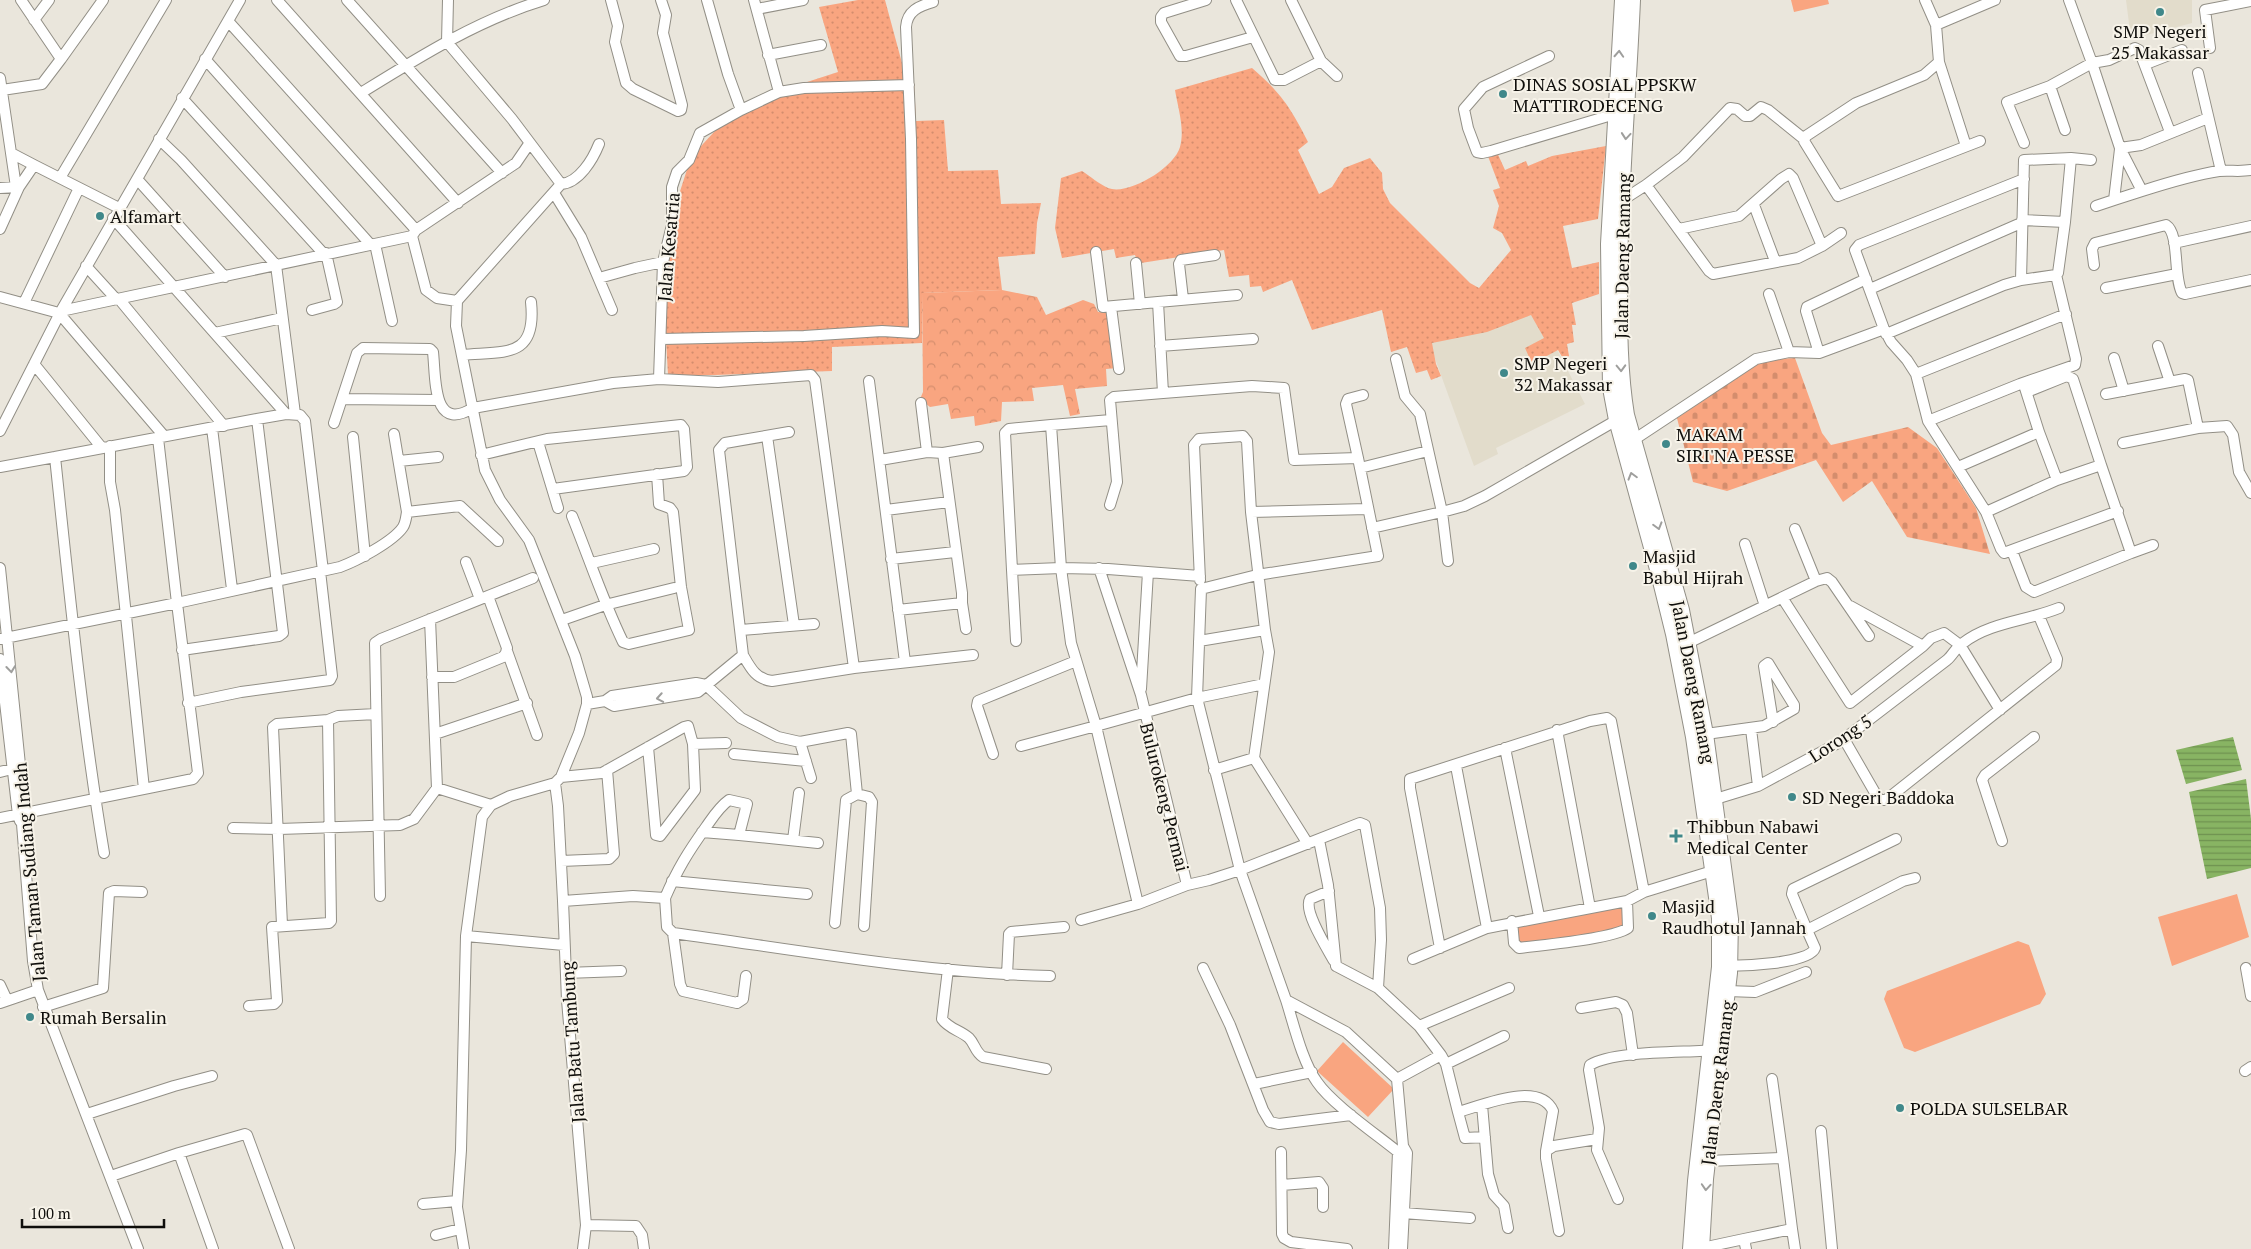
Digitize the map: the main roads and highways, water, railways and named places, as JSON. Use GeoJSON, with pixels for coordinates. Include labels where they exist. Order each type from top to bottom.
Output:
{"type":"FeatureCollection","features":[{"type":"Feature","properties":{"kind":"main road","name":"Jalan Daeng Ramang"},"geometry":{"type":"LineString","coordinates":[[1615,203],[1626,32],[1622,0]]}},
{"type":"Feature","properties":{"kind":"main road","name":"Jalan Daeng Ramang"},"geometry":{"type":"LineString","coordinates":[[1633,0],[1626,32],[1615,114],[1614,289],[1610,388],[1629,443],[1675,612],[1688,643],[1697,685],[1706,734],[1710,801],[1719,869],[1719,918],[1728,991],[1716,1050],[1695,1181],[1698,1249]]}},
{"type":"Feature","properties":{"kind":"main road","name":"Jalan Daeng Ramang"},"geometry":{"type":"LineString","coordinates":[[1675,612],[1683,688],[1710,801]]}},
{"type":"Feature","properties":{"kind":"main road","name":"Jalan Daeng Ramang"},"geometry":{"type":"LineString","coordinates":[[1698,1249],[1708,1161],[1724,966]]}},
{"type":"Feature","properties":{"kind":"place","name":"SMP Negeri 25 Makassar"},"geometry":{"type":"Point","coordinates":[2160,12]}},
{"type":"Feature","properties":{"kind":"place","name":"DINAS SOSIAL PPSKW MATTIRODECENG"},"geometry":{"type":"Point","coordinates":[1503,94]}},
{"type":"Feature","properties":{"kind":"place","name":"Alfamart"},"geometry":{"type":"Point","coordinates":[100,216]}},
{"type":"Feature","properties":{"kind":"place","name":"SMP Negeri 32 Makassar"},"geometry":{"type":"Point","coordinates":[1504,373]}},
{"type":"Feature","properties":{"kind":"place","name":"MAKAM SIRI'NA PESSE"},"geometry":{"type":"Point","coordinates":[1666,444]}},
{"type":"Feature","properties":{"kind":"place","name":"Masjid Babul Hijrah"},"geometry":{"type":"Point","coordinates":[1633,566]}},
{"type":"Feature","properties":{"kind":"place","name":"SD Negeri Baddoka"},"geometry":{"type":"Point","coordinates":[1792,797]}},
{"type":"Feature","properties":{"kind":"place","name":"Thibbun Nabawi Medical Center"},"geometry":{"type":"Point","coordinates":[1676,836]}},
{"type":"Feature","properties":{"kind":"place","name":"Masjid Raudhotul Jannah"},"geometry":{"type":"Point","coordinates":[1652,916]}},
{"type":"Feature","properties":{"kind":"place","name":"Rumah Bersalin"},"geometry":{"type":"Point","coordinates":[30,1017]}},
{"type":"Feature","properties":{"kind":"place","name":"POLDA SULSELBAR"},"geometry":{"type":"Point","coordinates":[1900,1108]}}]}
